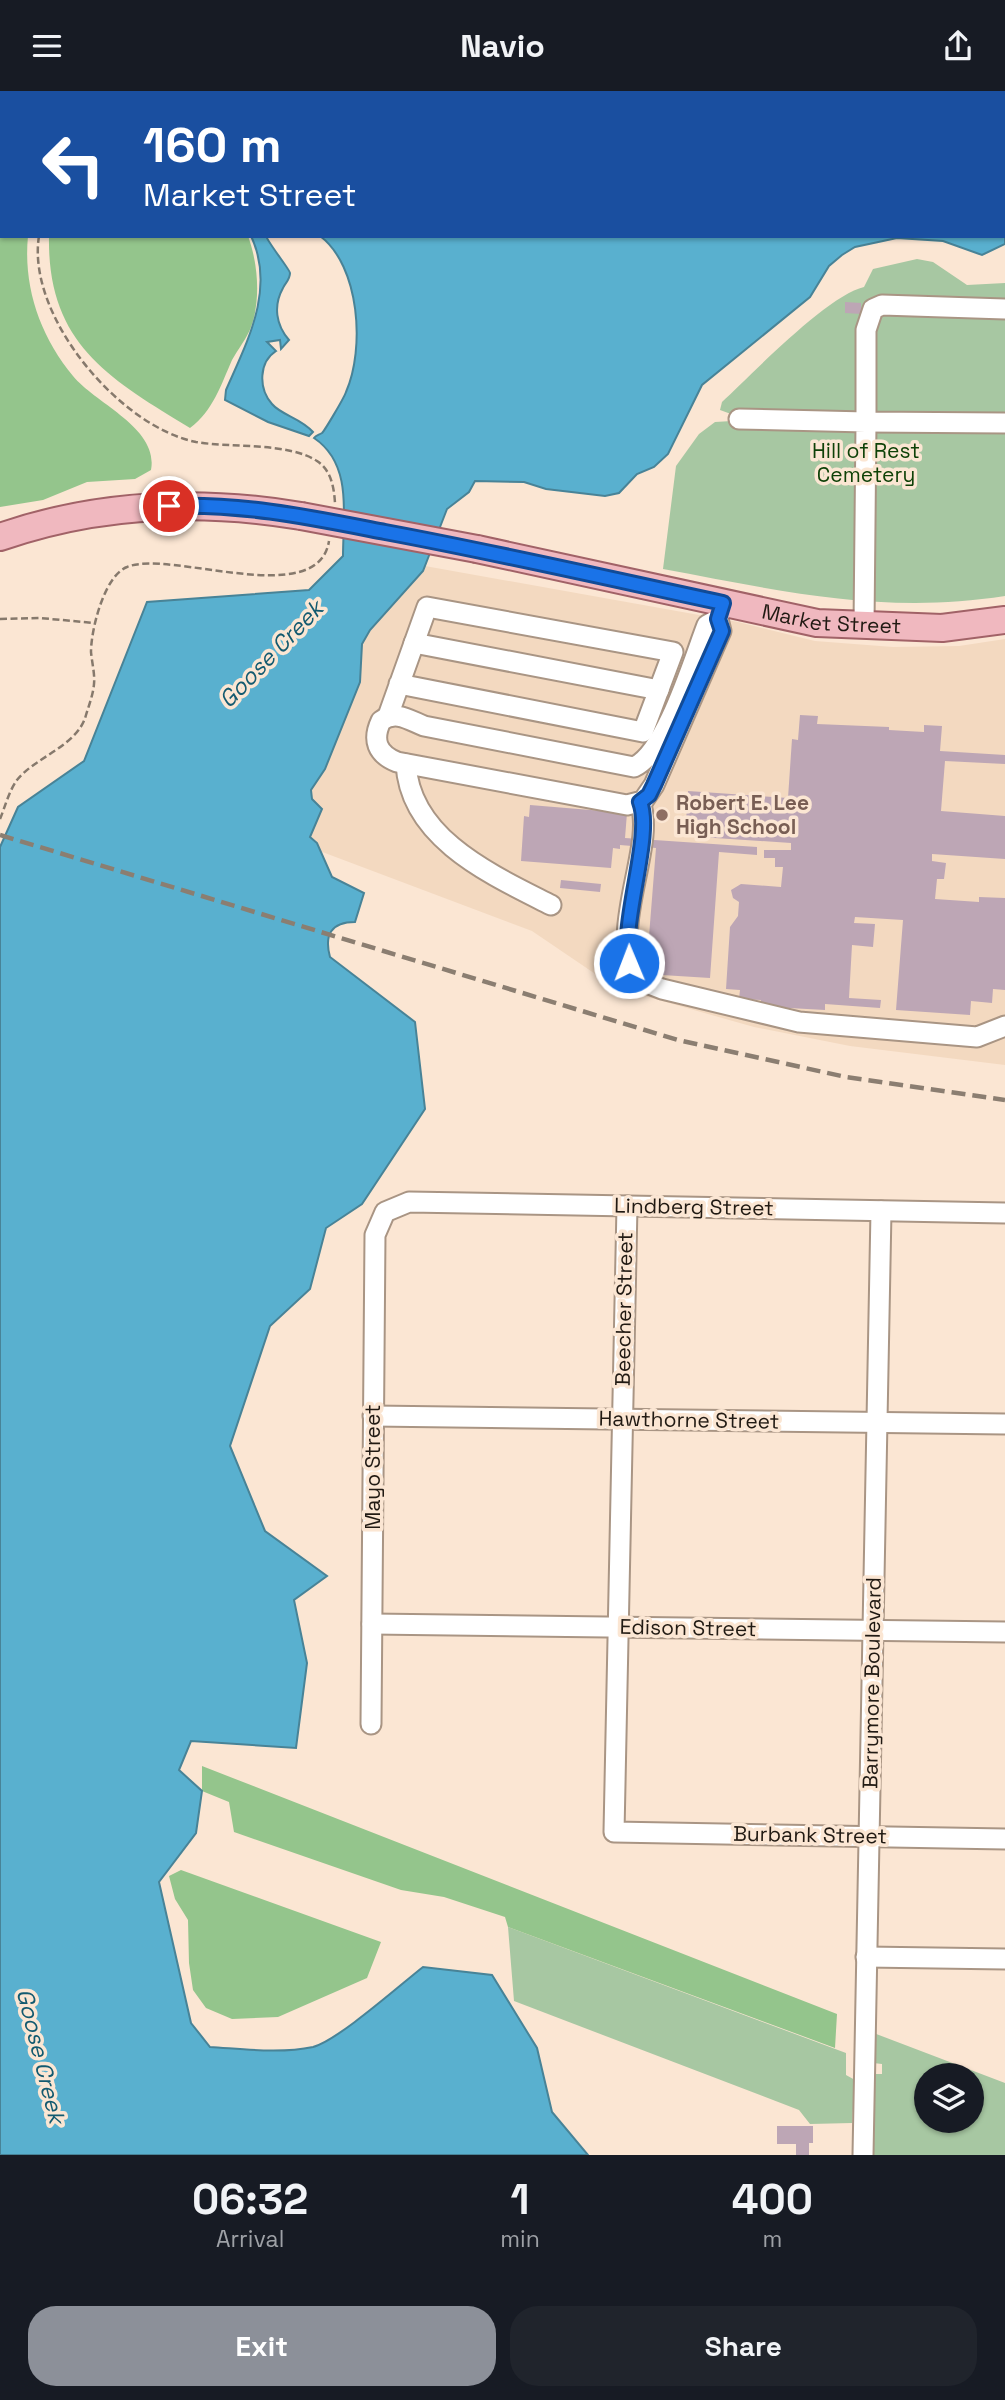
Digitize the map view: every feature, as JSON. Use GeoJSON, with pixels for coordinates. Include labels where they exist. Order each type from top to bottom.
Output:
{"type":"FeatureCollection","features":[{"type":"Feature","properties":{"kind":"main road","name":"Market Street"},"geometry":{"type":"LineString","coordinates":[[0,537],[85,514],[143,507],[251,508],[477,549],[721,611],[864,627],[942,628],[1005,620]]}},
{"type":"Feature","properties":{"kind":"street"},"geometry":{"type":"LineString","coordinates":[[864,627],[866,330],[873,309],[882,305],[1005,309]]}},
{"type":"Feature","properties":{"kind":"street"},"geometry":{"type":"LineString","coordinates":[[739,419],[1005,423]]}},
{"type":"Feature","properties":{"kind":"street"},"geometry":{"type":"LineString","coordinates":[[388,716],[398,716],[425,726],[634,767],[644,762],[659,691],[673,652],[428,607],[388,716],[381,721],[376,741],[388,758],[406,764],[627,805],[640,802],[649,795],[654,785],[722,631],[721,611]]}},
{"type":"Feature","properties":{"kind":"street"},"geometry":{"type":"LineString","coordinates":[[650,737],[707,625],[721,611]]}},
{"type":"Feature","properties":{"kind":"street"},"geometry":{"type":"LineString","coordinates":[[414,643],[659,691]]}},
{"type":"Feature","properties":{"kind":"street"},"geometry":{"type":"LineString","coordinates":[[399,684],[650,737]]}},
{"type":"Feature","properties":{"kind":"street"},"geometry":{"type":"LineString","coordinates":[[406,764],[407,786],[417,809],[442,838],[489,874],[551,905]]}},
{"type":"Feature","properties":{"kind":"street"},"geometry":{"type":"LineString","coordinates":[[640,802],[643,810],[641,837],[627,940],[629,963],[639,980],[662,989],[799,1022],[977,1037],[1005,1026]]}},
{"type":"Feature","properties":{"kind":"street","name":"Lindberg Street"},"geometry":{"type":"LineString","coordinates":[[385,1212],[409,1202],[1005,1213]]}},
{"type":"Feature","properties":{"kind":"street","name":"Beecher Street"},"geometry":{"type":"LineString","coordinates":[[614,1832],[626,1206]]}},
{"type":"Feature","properties":{"kind":"street","name":"Barrymore Boulevard"},"geometry":{"type":"LineString","coordinates":[[863,2155],[881,1211]]}},
{"type":"Feature","properties":{"kind":"street","name":"Mayo Street"},"geometry":{"type":"LineString","coordinates":[[371,1724],[375,1235],[385,1212]]}},
{"type":"Feature","properties":{"kind":"street","name":"Hawthorne Street"},"geometry":{"type":"LineString","coordinates":[[373,1416],[1005,1424]]}},
{"type":"Feature","properties":{"kind":"street","name":"Edison Street"},"geometry":{"type":"LineString","coordinates":[[372,1624],[1005,1632]]}},
{"type":"Feature","properties":{"kind":"street","name":"Burbank Street"},"geometry":{"type":"LineString","coordinates":[[614,1832],[1005,1839]]}},
{"type":"Feature","properties":{"kind":"street"},"geometry":{"type":"LineString","coordinates":[[866,1957],[1005,1959]]}},
{"type":"Feature","properties":{"kind":"path"},"geometry":{"type":"LineString","coordinates":[[0,619],[40,618],[94,624]]}},
{"type":"Feature","properties":{"kind":"shaded area","name":"Robert E. Lee High School"},"geometry":{"type":"Polygon","coordinates":[[[425,566],[738,622],[815,641],[893,647],[959,646],[1005,639],[1005,1065],[850,1046],[754,1027],[616,988],[532,931],[317,850],[317,843],[310,837],[322,809],[311,799],[311,790],[325,769],[360,682],[362,644],[381,614],[425,566]]]}},
{"type":"Feature","properties":{"kind":"green space"},"geometry":{"type":"Polygon","coordinates":[[[0,238],[28,238],[31,292],[51,344],[61,361],[83,386],[136,429],[151,455],[151,470],[135,479],[87,482],[43,500],[0,507],[0,238]]]}},
{"type":"Feature","properties":{"kind":"green space"},"geometry":{"type":"Polygon","coordinates":[[[49,238],[249,238],[257,281],[254,316],[247,335],[205,414],[190,428],[133,392],[109,373],[88,353],[71,331],[59,304],[51,273],[49,238]]]}},
{"type":"Feature","properties":{"kind":"green space","name":"Hill of Rest Cemetery"},"geometry":{"type":"Polygon","coordinates":[[[917,259],[933,262],[967,285],[1005,283],[1005,596],[917,603],[875,602],[791,592],[663,569],[676,466],[699,434],[715,422],[732,421],[731,414],[720,410],[722,402],[811,320],[831,304],[864,287],[873,269],[917,259]]]}},
{"type":"Feature","properties":{"kind":"green space"},"geometry":{"type":"Polygon","coordinates":[[[202,1766],[837,2014],[835,2048],[508,1927],[505,1917],[444,1897],[401,1890],[234,1832],[229,1802],[202,1791],[202,1766]]]}},
{"type":"Feature","properties":{"kind":"green space"},"geometry":{"type":"Polygon","coordinates":[[[181,1870],[381,1942],[367,1978],[278,2017],[232,2019],[206,2008],[193,1990],[188,1920],[175,1899],[169,1876],[181,1870]]]}},
{"type":"Feature","properties":{"kind":"green space"},"geometry":{"type":"Polygon","coordinates":[[[508,1927],[846,2053],[846,2075],[855,2080],[852,2123],[810,2124],[799,2110],[514,2001],[508,1927]]]}},
{"type":"Feature","properties":{"kind":"green space"},"geometry":{"type":"Polygon","coordinates":[[[871,2032],[952,2063],[914,2063],[914,2133],[984,2133],[984,2075],[1005,2083],[1005,2155],[870,2155],[873,2074],[882,2074],[882,2064],[873,2063],[871,2032]]]}},
{"type":"Feature","properties":{"kind":"water"},"geometry":{"type":"Polygon","coordinates":[[[252,238],[267,238],[290,273],[277,308],[281,328],[289,340],[281,349],[280,340],[267,342],[276,351],[264,368],[264,391],[276,408],[303,423],[313,432],[309,436],[268,422],[225,400],[226,390],[256,315],[261,276],[252,238]]]}},
{"type":"Feature","properties":{"kind":"water","name":"Goose Creek"},"geometry":{"type":"Polygon","coordinates":[[[322,238],[897,238],[855,247],[829,266],[810,297],[702,385],[668,454],[654,467],[637,474],[619,493],[605,496],[546,489],[524,482],[475,481],[469,492],[447,509],[423,571],[370,630],[362,644],[360,682],[325,769],[311,790],[312,799],[322,809],[310,837],[317,843],[332,877],[364,893],[355,922],[340,924],[331,931],[328,942],[330,957],[415,1022],[425,1109],[362,1204],[326,1228],[310,1289],[270,1326],[230,1446],[265,1531],[327,1576],[294,1600],[307,1663],[296,1748],[191,1741],[179,1770],[202,1791],[196,1833],[159,1882],[191,2023],[210,2047],[275,2051],[313,2047],[324,2043],[352,2024],[423,1967],[492,1975],[537,2048],[552,2112],[588,2155],[0,2155],[0,847],[18,807],[84,761],[147,602],[309,590],[343,556],[344,508],[340,476],[335,462],[314,438],[322,433],[345,395],[356,354],[357,332],[351,287],[344,267],[322,238]]]}},
{"type":"Feature","properties":{"kind":"water"},"geometry":{"type":"Polygon","coordinates":[[[897,238],[1005,238],[1005,244],[982,255],[943,241],[897,238]]]}},
{"type":"Feature","properties":{"kind":"building"},"geometry":{"type":"Polygon","coordinates":[[[845,302],[861,303],[861,314],[845,313],[845,302]]]}},
{"type":"Feature","properties":{"kind":"building"},"geometry":{"type":"Polygon","coordinates":[[[800,715],[818,716],[817,724],[889,727],[889,730],[924,732],[924,725],[942,726],[940,751],[1005,755],[1005,764],[945,761],[941,811],[1005,816],[1005,859],[932,854],[932,861],[946,863],[944,879],[937,879],[935,899],[979,902],[979,897],[1005,898],[1005,990],[993,989],[992,1003],[971,1001],[970,1015],[896,1010],[903,920],[855,917],[854,923],[875,924],[873,947],[852,945],[849,998],[881,1000],[880,1008],[825,1004],[825,1010],[771,1007],[760,1005],[761,1000],[739,999],[740,990],[726,989],[730,927],[738,916],[739,902],[733,898],[731,890],[741,884],[781,887],[783,867],[775,867],[775,858],[764,858],[764,850],[791,850],[791,843],[685,836],[688,791],[788,798],[792,739],[798,740],[800,715]]]}},
{"type":"Feature","properties":{"kind":"building"},"geometry":{"type":"Polygon","coordinates":[[[530,805],[627,813],[625,838],[757,847],[757,855],[719,852],[710,978],[646,974],[656,848],[620,845],[620,849],[613,848],[611,868],[521,861],[524,816],[529,817],[530,805]]]}},
{"type":"Feature","properties":{"kind":"building"},"geometry":{"type":"Polygon","coordinates":[[[561,880],[601,884],[600,892],[560,888],[561,880]]]}},
{"type":"Feature","properties":{"kind":"building"},"geometry":{"type":"Polygon","coordinates":[[[777,2126],[813,2126],[813,2143],[809,2143],[809,2155],[796,2155],[796,2144],[777,2144],[777,2126]]]}},
{"type":"Feature","properties":{"kind":"railway"},"geometry":{"type":"LineString","coordinates":[[0,835],[678,1040],[846,1077],[1005,1100]]}},
{"type":"Feature","properties":{"kind":"place","name":"Robert E. Lee High School"},"geometry":{"type":"Point","coordinates":[662,815]}},
{"type":"Feature","properties":{"kind":"route"},"geometry":{"type":"LineString","coordinates":[[169,506],[251,508],[301,516],[477,549],[723,603],[718,619],[722,631],[654,785],[649,795],[640,802],[643,810],[641,837],[627,940],[629,963]]}}]}
